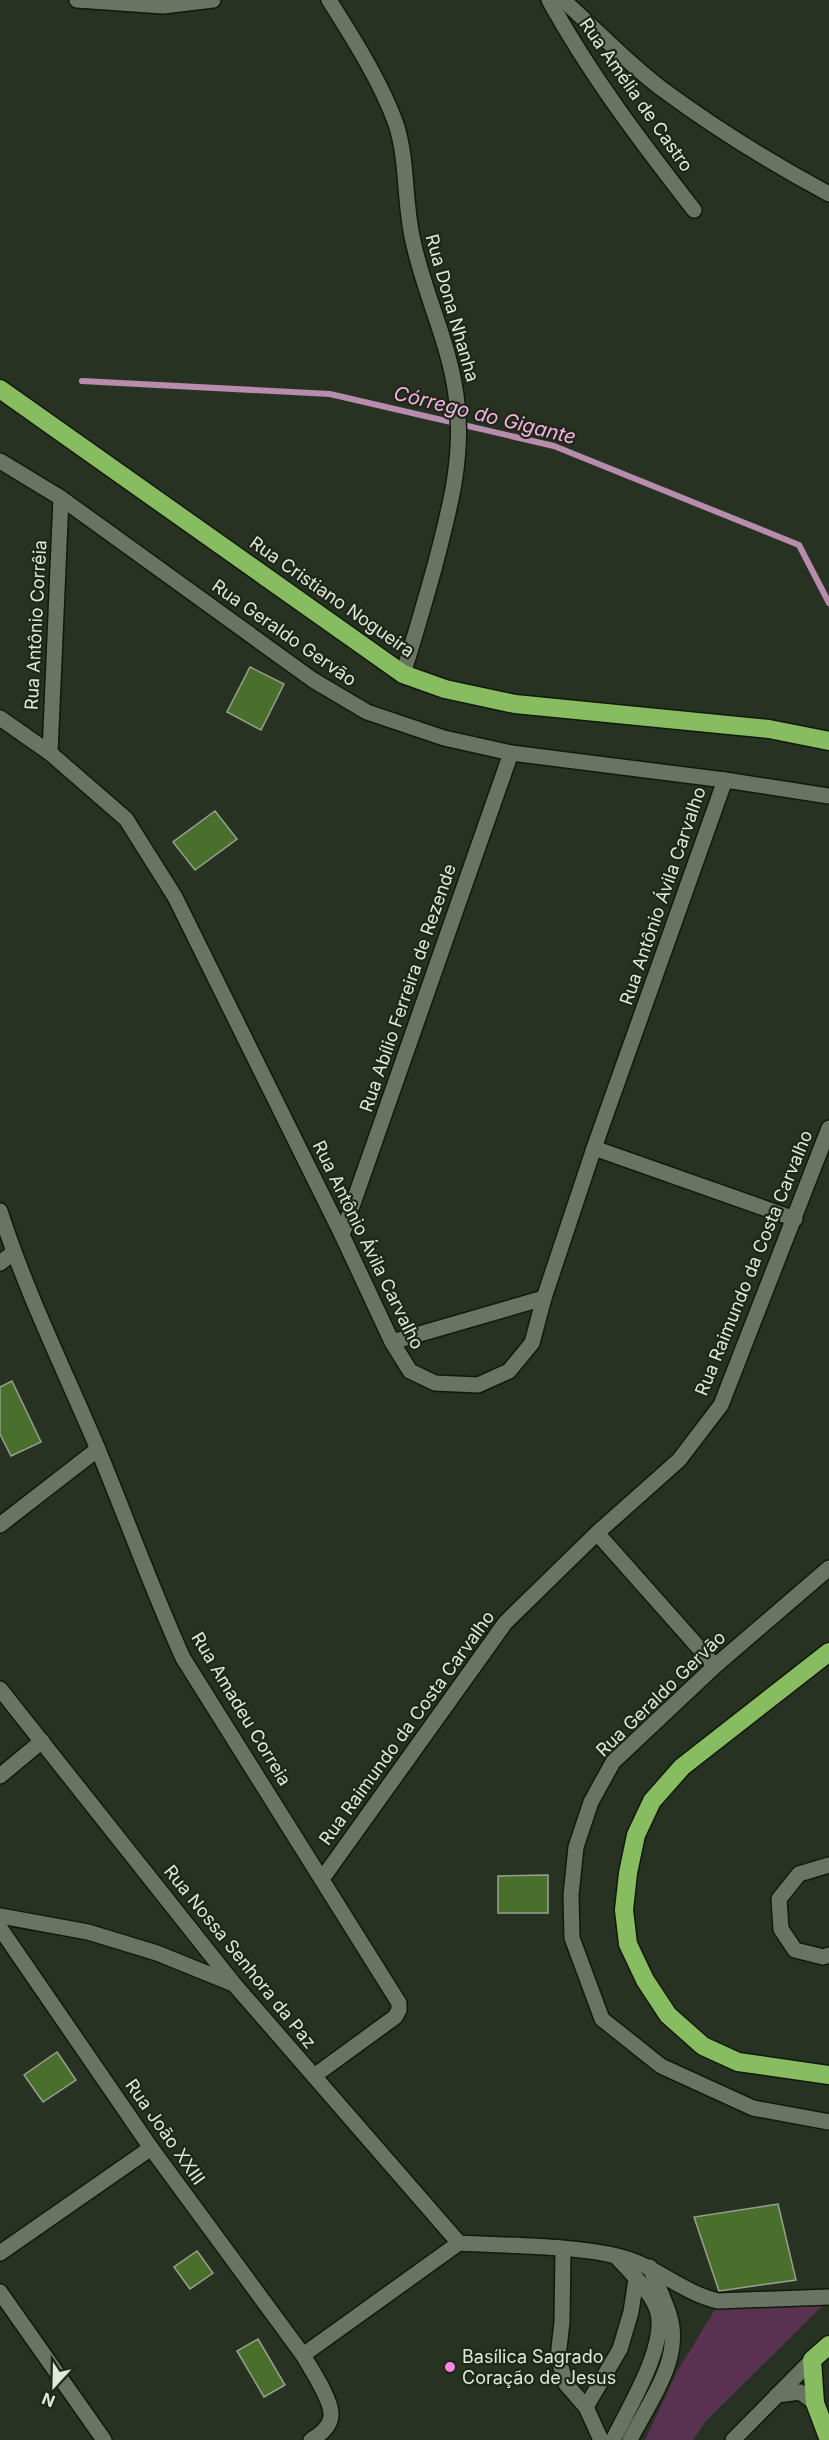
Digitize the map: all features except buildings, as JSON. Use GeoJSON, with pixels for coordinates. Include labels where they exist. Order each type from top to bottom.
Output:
{"type":"FeatureCollection","features":[{"type":"Feature","properties":{"kind":"highway","name":"Rua Cristiano Nogueira"},"geometry":{"type":"LineString","coordinates":[[0,389],[403,674],[445,689],[515,704],[769,729],[829,741]]}},
{"type":"Feature","properties":{"kind":"highway"},"geometry":{"type":"LineString","coordinates":[[829,1652],[682,1767],[652,1801],[636,1835],[628,1873],[624,1910],[628,1944],[645,1980],[668,2014],[703,2046],[738,2062],[829,2075]]}},
{"type":"Feature","properties":{"kind":"highway"},"geometry":{"type":"LineString","coordinates":[[829,2345],[812,2360],[815,2403],[829,2440]]}},
{"type":"Feature","properties":{"kind":"street"},"geometry":{"type":"LineString","coordinates":[[77,0],[161,3],[213,0]]}},
{"type":"Feature","properties":{"kind":"street","name":"Rua Dona Nhanha"},"geometry":{"type":"LineString","coordinates":[[329,0],[353,38],[396,125],[413,242],[421,275],[438,324],[456,395],[459,452],[444,531],[426,605],[403,674]]}},
{"type":"Feature","properties":{"kind":"street","name":"Rua Amélia de Castro"},"geometry":{"type":"LineString","coordinates":[[549,0],[571,41],[640,141],[694,210]]}},
{"type":"Feature","properties":{"kind":"street"},"geometry":{"type":"LineString","coordinates":[[563,0],[614,49],[660,88],[738,142],[829,194]]}},
{"type":"Feature","properties":{"kind":"street","name":"Rua Geraldo Gervão"},"geometry":{"type":"LineString","coordinates":[[0,461],[62,498],[313,680],[367,712],[444,738],[511,753],[829,796]]}},
{"type":"Feature","properties":{"kind":"street","name":"Rua Antônio Corrêia"},"geometry":{"type":"LineString","coordinates":[[50,753],[62,498]]}},
{"type":"Feature","properties":{"kind":"street","name":"Rua Antônio Ávila Carvalho"},"geometry":{"type":"LineString","coordinates":[[0,718],[50,753],[126,819],[175,897],[342,1235],[392,1342],[410,1371],[435,1383],[478,1385],[509,1371],[532,1343],[544,1298],[594,1148],[724,780]]}},
{"type":"Feature","properties":{"kind":"street","name":"Rua Abílio Ferreira de Rezende"},"geometry":{"type":"LineString","coordinates":[[342,1235],[511,753]]}},
{"type":"Feature","properties":{"kind":"street","name":"Rua Raimundo da Costa Carvalho"},"geometry":{"type":"LineString","coordinates":[[322,1880],[505,1623],[597,1533],[678,1460],[721,1405],[829,1128]]}},
{"type":"Feature","properties":{"kind":"street"},"geometry":{"type":"LineString","coordinates":[[594,1148],[795,1219]]}},
{"type":"Feature","properties":{"kind":"street","name":"Rua Amadeu Correia"},"geometry":{"type":"LineString","coordinates":[[0,1211],[14,1253],[98,1449],[160,1607],[183,1658],[399,2003],[399,2010],[395,2018],[314,2076]]}},
{"type":"Feature","properties":{"kind":"street"},"geometry":{"type":"LineString","coordinates":[[0,1263],[14,1253]]}},
{"type":"Feature","properties":{"kind":"street"},"geometry":{"type":"LineString","coordinates":[[392,1342],[544,1298]]}},
{"type":"Feature","properties":{"kind":"street"},"geometry":{"type":"LineString","coordinates":[[0,1525],[98,1449]]}},
{"type":"Feature","properties":{"kind":"street"},"geometry":{"type":"LineString","coordinates":[[597,1533],[715,1666]]}},
{"type":"Feature","properties":{"kind":"street","name":"Rua Geraldo Gervão"},"geometry":{"type":"LineString","coordinates":[[829,1568],[715,1666],[613,1762],[591,1802],[576,1847],[571,1896],[572,1938],[602,2019],[661,2066],[753,2108],[829,2122]]}},
{"type":"Feature","properties":{"kind":"street","name":"Rua Nossa Senhora da Paz"},"geometry":{"type":"LineString","coordinates":[[0,1689],[234,1984],[459,2243]]}},
{"type":"Feature","properties":{"kind":"street"},"geometry":{"type":"LineString","coordinates":[[0,1776],[42,1741]]}},
{"type":"Feature","properties":{"kind":"street"},"geometry":{"type":"LineString","coordinates":[[829,1865],[799,1874],[779,1899],[781,1929],[795,1950],[824,1957],[829,1955]]}},
{"type":"Feature","properties":{"kind":"street"},"geometry":{"type":"LineString","coordinates":[[0,1916],[88,1932],[157,1953],[234,1984]]}},
{"type":"Feature","properties":{"kind":"street","name":"Rua João XXIII"},"geometry":{"type":"LineString","coordinates":[[0,1928],[151,2148],[303,2355],[328,2400],[331,2415],[327,2427],[319,2436],[311,2440]]}},
{"type":"Feature","properties":{"kind":"street"},"geometry":{"type":"LineString","coordinates":[[0,2253],[151,2148]]}},
{"type":"Feature","properties":{"kind":"street"},"geometry":{"type":"LineString","coordinates":[[303,2355],[459,2243],[616,2256],[650,2267],[718,2301],[829,2297]]}},
{"type":"Feature","properties":{"kind":"street"},"geometry":{"type":"LineString","coordinates":[[563,2250],[562,2322],[558,2357],[566,2384],[586,2407],[601,2440]]}},
{"type":"Feature","properties":{"kind":"street"},"geometry":{"type":"LineString","coordinates":[[613,2440],[654,2357],[659,2330],[657,2308],[616,2256]]}},
{"type":"Feature","properties":{"kind":"street"},"geometry":{"type":"LineString","coordinates":[[630,2440],[671,2355],[673,2336],[670,2316],[650,2267]]}},
{"type":"Feature","properties":{"kind":"street"},"geometry":{"type":"LineString","coordinates":[[586,2407],[620,2349],[631,2312],[636,2279]]}},
{"type":"Feature","properties":{"kind":"street"},"geometry":{"type":"LineString","coordinates":[[0,2292],[104,2440]]}},
{"type":"Feature","properties":{"kind":"street"},"geometry":{"type":"LineString","coordinates":[[733,2440],[812,2360]]}},
{"type":"Feature","properties":{"kind":"street"},"geometry":{"type":"LineString","coordinates":[[777,2395],[800,2392],[815,2403]]}},
{"type":"Feature","properties":{"kind":"shaded area"},"geometry":{"type":"Polygon","coordinates":[[[822,2306],[706,2421],[693,2440],[645,2440],[678,2370],[716,2308],[822,2306]]]}},
{"type":"Feature","properties":{"kind":"waterway","name":"Córrego do Gigante"},"geometry":{"type":"LineString","coordinates":[[82,381],[330,394],[554,446],[799,545],[829,603]]}},
{"type":"Feature","properties":{"kind":"place","name":"Basílica Sagrado Coração de Jesus"},"geometry":{"type":"Point","coordinates":[450,2367]}}]}
